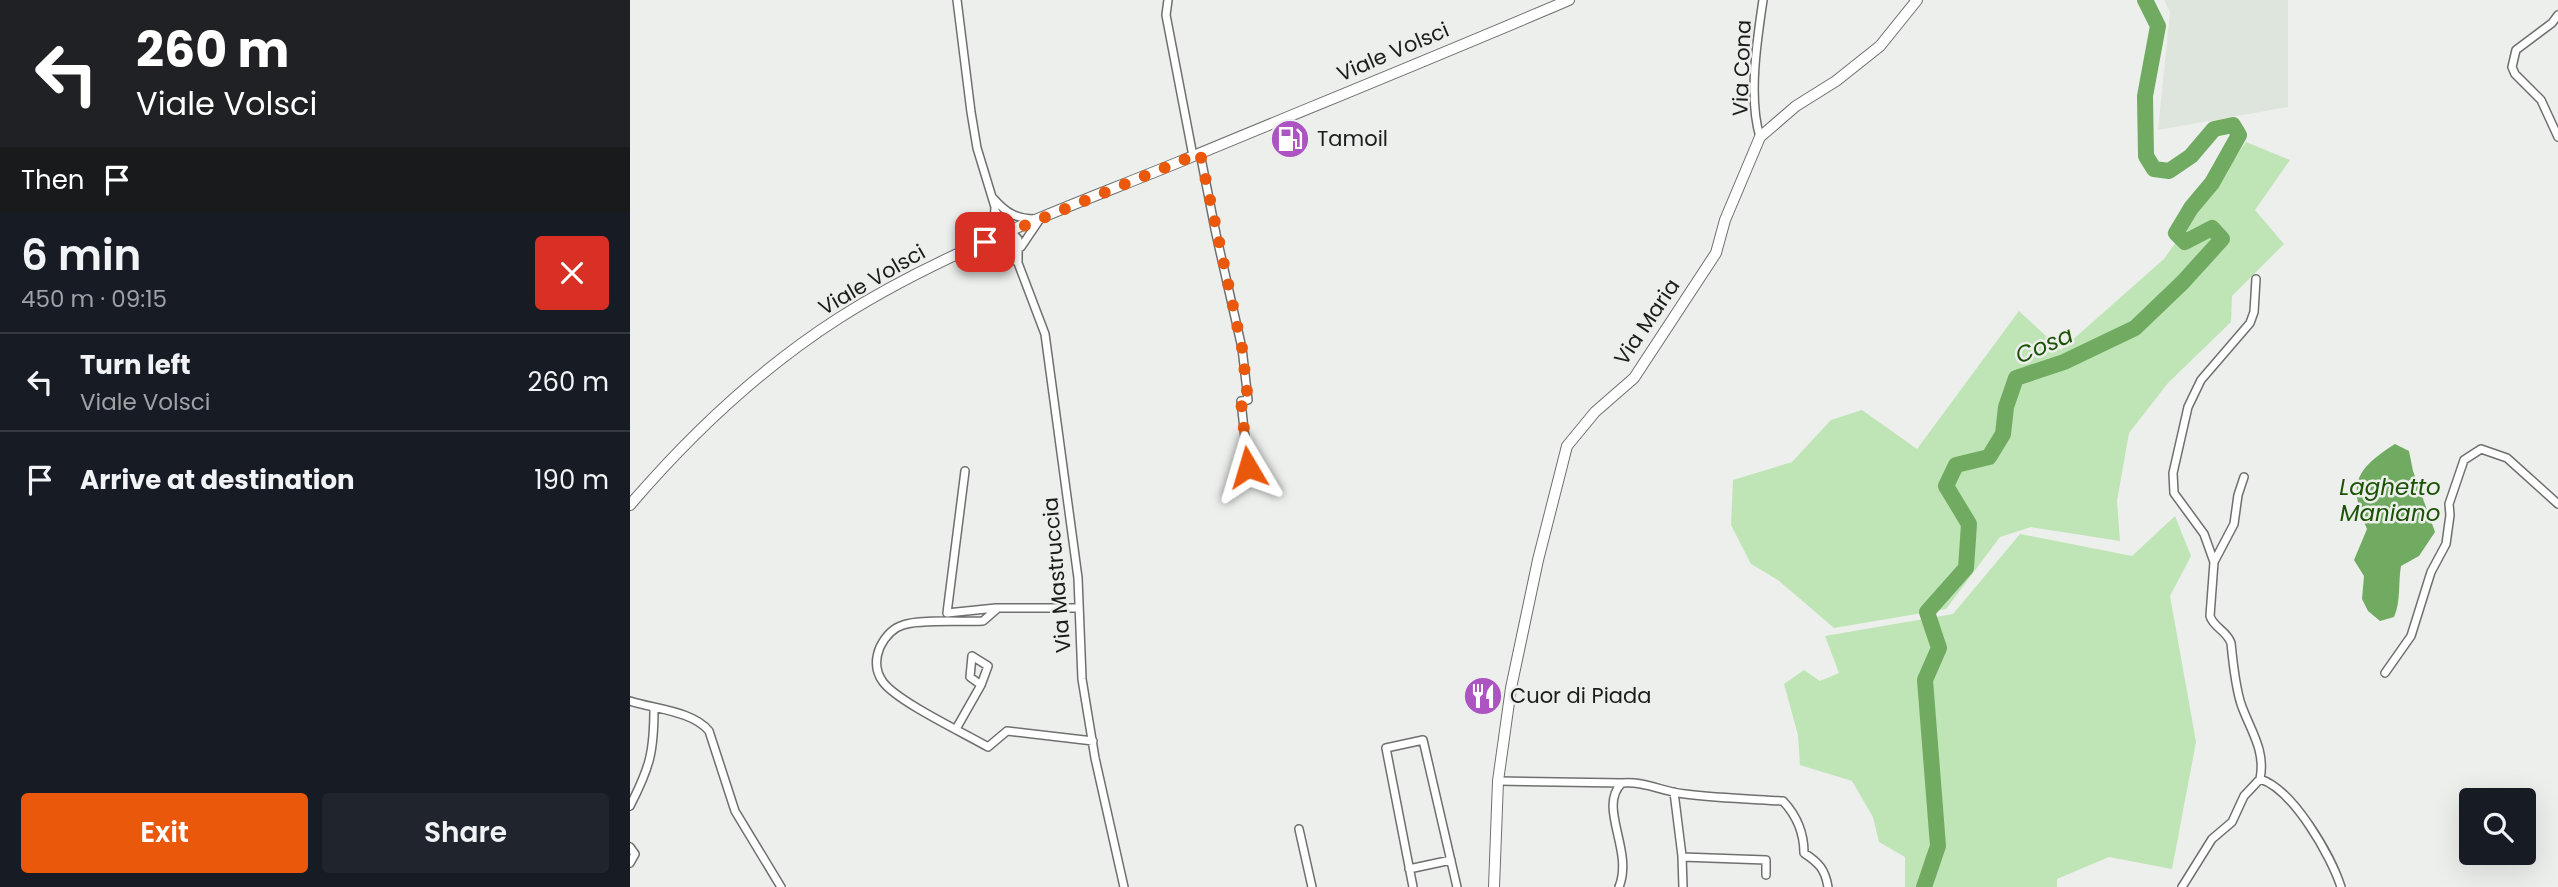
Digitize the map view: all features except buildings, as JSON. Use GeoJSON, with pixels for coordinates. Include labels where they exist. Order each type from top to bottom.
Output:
{"type":"FeatureCollection","features":[{"type":"Feature","properties":{"kind":"main road","name":"Viale Volsci"},"geometry":{"type":"LineString","coordinates":[[630,505],[712,418],[780,362],[838,319],[918,272],[1010,231],[1569,0]]}},
{"type":"Feature","properties":{"kind":"main road","name":"Via Maria"},"geometry":{"type":"LineString","coordinates":[[1494,887],[1498,781],[1518,650],[1567,446],[1595,412],[1634,378],[1716,253],[1725,220],[1760,137],[1796,106],[1836,81],[1880,46],[1917,0]]}},
{"type":"Feature","properties":{"kind":"street"},"geometry":{"type":"LineString","coordinates":[[957,0],[977,148],[994,198],[992,228],[985,242],[1001,248],[1016,260],[1028,233],[1040,219]]}},
{"type":"Feature","properties":{"kind":"street"},"geometry":{"type":"LineString","coordinates":[[1168,0],[1166,15],[1242,348],[1248,400],[1241,401],[1248,467]]}},
{"type":"Feature","properties":{"kind":"street","name":"Via Cona"},"geometry":{"type":"LineString","coordinates":[[1760,137],[1756,124],[1755,92],[1758,31],[1763,0]]}},
{"type":"Feature","properties":{"kind":"street"},"geometry":{"type":"LineString","coordinates":[[2558,15],[2552,23],[2516,50],[2511,67],[2541,100],[2558,137]]}},
{"type":"Feature","properties":{"kind":"street"},"geometry":{"type":"LineString","coordinates":[[994,198],[1006,212],[1010,231]]}},
{"type":"Feature","properties":{"kind":"street"},"geometry":{"type":"LineString","coordinates":[[995,211],[1018,239],[1019,250]]}},
{"type":"Feature","properties":{"kind":"street"},"geometry":{"type":"LineString","coordinates":[[1006,212],[1023,218],[1040,219]]}},
{"type":"Feature","properties":{"kind":"street","name":"Via Mastruccia"},"geometry":{"type":"LineString","coordinates":[[1010,231],[1008,242],[1045,334],[1072,520],[1082,679],[1124,887]]}},
{"type":"Feature","properties":{"kind":"street"},"geometry":{"type":"LineString","coordinates":[[2182,887],[2212,839],[2232,822],[2244,796],[2260,779],[2262,769],[2259,745],[2242,705],[2231,643],[2228,636],[2212,622],[2210,616],[2214,562],[2204,534],[2174,493],[2172,473],[2188,407],[2201,380],[2250,323],[2254,312],[2256,279]]}},
{"type":"Feature","properties":{"kind":"street"},"geometry":{"type":"LineString","coordinates":[[2385,673],[2412,636],[2431,572],[2446,544],[2449,504],[2464,460],[2481,449],[2507,458],[2558,504]]}},
{"type":"Feature","properties":{"kind":"street"},"geometry":{"type":"LineString","coordinates":[[965,471],[947,613],[998,608],[1079,608]]}},
{"type":"Feature","properties":{"kind":"street"},"geometry":{"type":"LineString","coordinates":[[2214,562],[2230,536],[2244,477]]}},
{"type":"Feature","properties":{"kind":"street"},"geometry":{"type":"LineString","coordinates":[[998,608],[983,621],[915,622],[902,625],[884,640],[876,660],[884,684],[901,697],[988,747],[1007,732],[1093,741]]}},
{"type":"Feature","properties":{"kind":"street"},"geometry":{"type":"LineString","coordinates":[[956,729],[981,685]]}},
{"type":"Feature","properties":{"kind":"street"},"geometry":{"type":"LineString","coordinates":[[630,701],[704,724],[709,731],[735,811],[781,887]]}},
{"type":"Feature","properties":{"kind":"street"},"geometry":{"type":"LineString","coordinates":[[630,806],[653,752],[654,708]]}},
{"type":"Feature","properties":{"kind":"street"},"geometry":{"type":"LineString","coordinates":[[1413,887],[1386,748],[1423,740],[1457,887]]}},
{"type":"Feature","properties":{"kind":"street"},"geometry":{"type":"LineString","coordinates":[[2260,779],[2269,782],[2286,796],[2309,825],[2336,869],[2341,887]]}},
{"type":"Feature","properties":{"kind":"street"},"geometry":{"type":"LineString","coordinates":[[1498,781],[1622,783],[1657,786],[1674,792],[1783,802],[1794,814],[1799,825],[1804,838],[1804,853],[1820,863],[1826,873],[1828,887]]}},
{"type":"Feature","properties":{"kind":"street"},"geometry":{"type":"LineString","coordinates":[[1619,887],[1624,862],[1612,814],[1612,800],[1615,790],[1622,783]]}},
{"type":"Feature","properties":{"kind":"street"},"geometry":{"type":"LineString","coordinates":[[1674,792],[1683,887]]}},
{"type":"Feature","properties":{"kind":"street"},"geometry":{"type":"LineString","coordinates":[[1299,829],[1312,887]]}},
{"type":"Feature","properties":{"kind":"street"},"geometry":{"type":"LineString","coordinates":[[630,847],[635,854],[630,863]]}},
{"type":"Feature","properties":{"kind":"street"},"geometry":{"type":"LineString","coordinates":[[1682,857],[1766,860],[1766,875]]}},
{"type":"Feature","properties":{"kind":"street"},"geometry":{"type":"LineString","coordinates":[[1409,869],[1451,860]]}},
{"type":"Feature","properties":{"kind":"shaded area"},"geometry":{"type":"Polygon","coordinates":[[[2164,0],[2288,0],[2288,107],[2158,130],[2170,12],[2164,0]]]}},
{"type":"Feature","properties":{"kind":"shaded area"},"geometry":{"type":"Polygon","coordinates":[[[2246,142],[2290,160],[2255,210],[2284,244],[2232,296],[2231,322],[2168,383],[2129,433],[2117,501],[2120,541],[2031,527],[2000,537],[1946,609],[1834,628],[1778,580],[1751,564],[1731,525],[1733,480],[1792,462],[1831,420],[1862,410],[1917,449],[2019,311],[2061,350],[2164,259],[2246,142]]]}},
{"type":"Feature","properties":{"kind":"shaded area"},"geometry":{"type":"Polygon","coordinates":[[[2175,516],[2191,556],[2170,596],[2196,742],[2172,869],[2109,857],[2057,879],[2057,887],[1905,887],[1905,857],[1879,842],[1873,817],[1852,781],[1800,765],[1798,735],[1784,684],[1804,670],[1820,681],[1839,673],[1825,636],[1953,614],[2020,534],[2132,556],[2175,516]]]}},
{"type":"Feature","properties":{"kind":"water","name":"Laghetto Maniano"},"geometry":{"type":"Polygon","coordinates":[[[2395,444],[2409,451],[2413,471],[2435,532],[2419,556],[2401,566],[2399,598],[2394,617],[2380,621],[2368,611],[2362,599],[2364,576],[2354,560],[2367,529],[2357,490],[2363,471],[2381,453],[2395,444]]]}},
{"type":"Feature","properties":{"kind":"waterway","name":"Cosa"},"geometry":{"type":"LineString","coordinates":[[1924,887],[1938,846],[1925,680],[1939,648],[1927,612],[1966,568],[1969,524],[1946,486],[1956,465],[1989,457],[2003,434],[2006,407],[2016,378],[2064,362],[2135,328],[2183,282],[2222,239],[2212,228],[2185,242],[2176,233],[2191,208],[2212,183],[2239,135],[2233,125],[2214,129],[2191,156],[2169,171],[2154,169],[2146,156],[2145,96],[2158,26],[2145,0]]}},
{"type":"Feature","properties":{"kind":"place","name":"Tamoil"},"geometry":{"type":"Point","coordinates":[1290,139]}},
{"type":"Feature","properties":{"kind":"place","name":"Cuor di Piada"},"geometry":{"type":"Point","coordinates":[1483,696]}},
{"type":"Feature","properties":{"kind":"route"},"geometry":{"type":"LineString","coordinates":[[985,242],[1200,153],[1242,348],[1248,400],[1241,401],[1248,467]]}}]}
